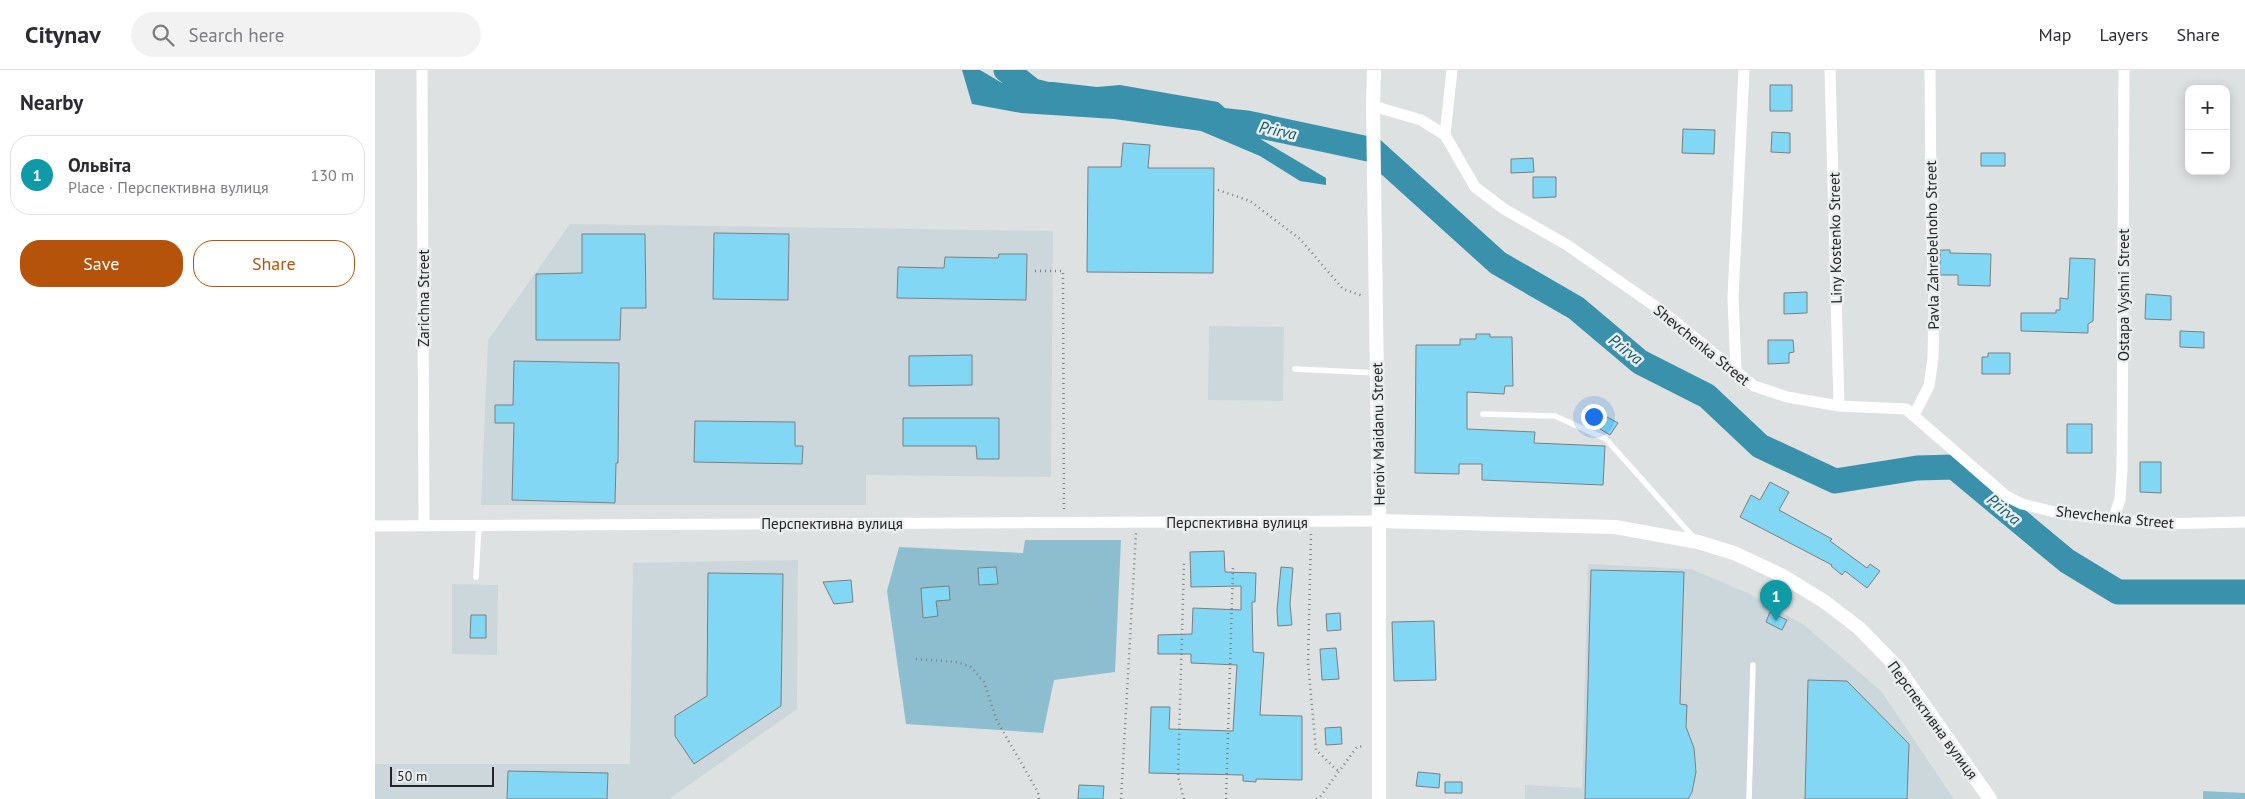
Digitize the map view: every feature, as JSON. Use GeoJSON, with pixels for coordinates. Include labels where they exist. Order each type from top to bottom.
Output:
{"type":"FeatureCollection","features":[{"type":"Feature","properties":{"kind":"street","name":"Zarichna Street"},"geometry":{"type":"LineString","coordinates":[[422,70],[424,526]]}},
{"type":"Feature","properties":{"kind":"street","name":"Heroiv Maidanu Street"},"geometry":{"type":"LineString","coordinates":[[1374,70],[1379,521],[1379,799]]}},
{"type":"Feature","properties":{"kind":"street"},"geometry":{"type":"LineString","coordinates":[[1445,135],[1452,70]]}},
{"type":"Feature","properties":{"kind":"street"},"geometry":{"type":"LineString","coordinates":[[1736,372],[1733,297],[1744,70]]}},
{"type":"Feature","properties":{"kind":"street","name":"Liny Kostenko Street"},"geometry":{"type":"LineString","coordinates":[[1831,70],[1839,406]]}},
{"type":"Feature","properties":{"kind":"street","name":"Pavla Zahrebelnoho Street"},"geometry":{"type":"LineString","coordinates":[[1914,415],[1929,386],[1933,359],[1930,70]]}},
{"type":"Feature","properties":{"kind":"street","name":"Ostapa Vyshni Street"},"geometry":{"type":"LineString","coordinates":[[2114,518],[2120,498],[2122,460],[2124,70]]}},
{"type":"Feature","properties":{"kind":"street","name":"Shevchenka Street"},"geometry":{"type":"LineString","coordinates":[[1373,106],[1421,120],[1445,135],[1475,187],[1504,209],[1567,245],[1662,311],[1754,386],[1787,397],[1839,406],[1906,409],[2005,496],[2022,504],[2063,514],[2159,524],[2245,522]]}},
{"type":"Feature","properties":{"kind":"street","name":"Перспективна вулиця"},"geometry":{"type":"LineString","coordinates":[[375,526],[1379,521],[1615,527],[1698,542],[1734,553],[1783,576],[1825,602],[1859,628],[1898,668],[1990,799]]}},
{"type":"Feature","properties":{"kind":"lane"},"geometry":{"type":"LineString","coordinates":[[1295,369],[1377,373]]}},
{"type":"Feature","properties":{"kind":"lane"},"geometry":{"type":"LineString","coordinates":[[1483,414],[1555,416],[1606,439],[1698,542]]}},
{"type":"Feature","properties":{"kind":"lane"},"geometry":{"type":"LineString","coordinates":[[476,577],[479,524]]}},
{"type":"Feature","properties":{"kind":"lane"},"geometry":{"type":"LineString","coordinates":[[1749,799],[1753,665]]}},
{"type":"Feature","properties":{"kind":"path"},"geometry":{"type":"LineString","coordinates":[[1218,190],[1250,202],[1300,239],[1343,289],[1376,301]]}},
{"type":"Feature","properties":{"kind":"path"},"geometry":{"type":"LineString","coordinates":[[1035,271],[1063,271],[1064,522]]}},
{"type":"Feature","properties":{"kind":"path"},"geometry":{"type":"LineString","coordinates":[[1311,521],[1308,663],[1316,750],[1339,772]]}},
{"type":"Feature","properties":{"kind":"path"},"geometry":{"type":"LineString","coordinates":[[1121,799],[1137,522]]}},
{"type":"Feature","properties":{"kind":"path"},"geometry":{"type":"LineString","coordinates":[[1184,562],[1178,777],[1184,799]]}},
{"type":"Feature","properties":{"kind":"path"},"geometry":{"type":"LineString","coordinates":[[1226,799],[1233,568]]}},
{"type":"Feature","properties":{"kind":"path"},"geometry":{"type":"LineString","coordinates":[[916,659],[957,662],[971,667],[984,682],[997,721],[1038,792],[1039,799]]}},
{"type":"Feature","properties":{"kind":"path"},"geometry":{"type":"LineString","coordinates":[[1318,798],[1357,747],[1379,744]]}},
{"type":"Feature","properties":{"kind":"shaded area"},"geometry":{"type":"Polygon","coordinates":[[[962,70],[980,70],[1002,83],[1053,82],[1097,87],[1120,85],[1218,102],[1262,140],[1326,178],[1326,185],[1300,181],[1260,156],[1201,131],[1114,119],[1021,113],[972,104],[962,70]]]}},
{"type":"Feature","properties":{"kind":"shaded area"},"geometry":{"type":"Polygon","coordinates":[[[570,224],[1053,231],[1051,477],[866,475],[866,505],[481,505],[488,340],[570,224]]]}},
{"type":"Feature","properties":{"kind":"shaded area"},"geometry":{"type":"Polygon","coordinates":[[[1209,326],[1284,327],[1283,401],[1208,400],[1209,326]]]}},
{"type":"Feature","properties":{"kind":"shaded area"},"geometry":{"type":"Polygon","coordinates":[[[1025,540],[1121,540],[1115,672],[1054,680],[1043,733],[906,724],[887,591],[899,547],[1023,553],[1025,540]]]}},
{"type":"Feature","properties":{"kind":"shaded area"},"geometry":{"type":"Polygon","coordinates":[[[798,560],[797,709],[669,799],[375,799],[375,764],[630,764],[633,563],[798,560]]]}},
{"type":"Feature","properties":{"kind":"shaded area"},"geometry":{"type":"Polygon","coordinates":[[[1588,564],[1691,569],[1750,594],[1804,625],[1881,691],[1954,799],[1525,799],[1525,785],[1582,788],[1588,564]]]}},
{"type":"Feature","properties":{"kind":"shaded area"},"geometry":{"type":"Polygon","coordinates":[[[452,584],[498,585],[497,655],[452,654],[452,584]]]}},
{"type":"Feature","properties":{"kind":"shaded area"},"geometry":{"type":"Polygon","coordinates":[[[2203,791],[2245,793],[2245,799],[2203,799],[2203,791]]]}},
{"type":"Feature","properties":{"kind":"building"},"geometry":{"type":"Polygon","coordinates":[[[1770,85],[1792,85],[1792,111],[1770,111],[1770,85]]]}},
{"type":"Feature","properties":{"kind":"building"},"geometry":{"type":"Polygon","coordinates":[[[1683,129],[1715,130],[1714,154],[1682,153],[1683,129]]]}},
{"type":"Feature","properties":{"kind":"building"},"geometry":{"type":"Polygon","coordinates":[[[1772,132],[1790,133],[1790,153],[1771,152],[1772,132]]]}},
{"type":"Feature","properties":{"kind":"building"},"geometry":{"type":"Polygon","coordinates":[[[1123,143],[1150,145],[1148,168],[1214,168],[1213,273],[1087,272],[1088,167],[1121,167],[1123,143]]]}},
{"type":"Feature","properties":{"kind":"building"},"geometry":{"type":"Polygon","coordinates":[[[1981,153],[2005,153],[2005,166],[1981,166],[1981,153]]]}},
{"type":"Feature","properties":{"kind":"building"},"geometry":{"type":"Polygon","coordinates":[[[1533,158],[1534,172],[1511,173],[1511,159],[1533,158]]]}},
{"type":"Feature","properties":{"kind":"building"},"geometry":{"type":"Polygon","coordinates":[[[1533,177],[1556,177],[1556,197],[1533,198],[1533,177]]]}},
{"type":"Feature","properties":{"kind":"building"},"geometry":{"type":"Polygon","coordinates":[[[714,233],[789,234],[788,300],[713,299],[714,233]]]}},
{"type":"Feature","properties":{"kind":"building"},"geometry":{"type":"Polygon","coordinates":[[[582,234],[645,234],[646,308],[621,308],[620,340],[536,340],[536,274],[582,273],[582,234]]]}},
{"type":"Feature","properties":{"kind":"building"},"geometry":{"type":"Polygon","coordinates":[[[1940,250],[1950,250],[1950,253],[1991,254],[1990,286],[1958,285],[1958,275],[1940,275],[1940,250]]]}},
{"type":"Feature","properties":{"kind":"building"},"geometry":{"type":"Polygon","coordinates":[[[999,254],[1027,254],[1026,300],[897,298],[898,267],[944,268],[945,257],[998,258],[999,254]]]}},
{"type":"Feature","properties":{"kind":"building"},"geometry":{"type":"Polygon","coordinates":[[[2070,258],[2095,259],[2093,321],[2088,324],[2088,333],[2021,331],[2021,313],[2056,313],[2056,310],[2060,310],[2060,298],[2068,299],[2070,258]]]}},
{"type":"Feature","properties":{"kind":"building"},"geometry":{"type":"Polygon","coordinates":[[[1807,292],[1807,313],[1784,314],[1784,293],[1807,292]]]}},
{"type":"Feature","properties":{"kind":"building"},"geometry":{"type":"Polygon","coordinates":[[[2146,294],[2171,296],[2171,320],[2145,319],[2146,294]]]}},
{"type":"Feature","properties":{"kind":"building"},"geometry":{"type":"Polygon","coordinates":[[[2180,331],[2204,332],[2204,348],[2180,347],[2180,331]]]}},
{"type":"Feature","properties":{"kind":"building"},"geometry":{"type":"Polygon","coordinates":[[[1476,334],[1490,334],[1490,337],[1512,337],[1513,386],[1505,386],[1504,394],[1467,392],[1467,429],[1535,432],[1534,443],[1605,446],[1603,485],[1482,480],[1482,464],[1459,464],[1459,474],[1415,473],[1416,345],[1460,345],[1460,339],[1476,339],[1476,334]]]}},
{"type":"Feature","properties":{"kind":"building"},"geometry":{"type":"Polygon","coordinates":[[[1768,340],[1793,340],[1794,352],[1789,353],[1789,363],[1768,364],[1768,340]]]}},
{"type":"Feature","properties":{"kind":"building"},"geometry":{"type":"Polygon","coordinates":[[[1988,353],[2010,353],[2010,374],[1982,374],[1982,357],[1988,357],[1988,353]]]}},
{"type":"Feature","properties":{"kind":"building"},"geometry":{"type":"Polygon","coordinates":[[[972,355],[972,385],[909,386],[909,356],[972,355]]]}},
{"type":"Feature","properties":{"kind":"building"},"geometry":{"type":"Polygon","coordinates":[[[514,361],[619,363],[618,463],[616,463],[615,503],[512,500],[514,423],[495,423],[495,405],[513,405],[514,361]]]}},
{"type":"Feature","properties":{"kind":"building"},"geometry":{"type":"Polygon","coordinates":[[[1607,417],[1618,423],[1610,435],[1600,429],[1607,417]]]}},
{"type":"Feature","properties":{"kind":"building"},"geometry":{"type":"Polygon","coordinates":[[[903,418],[999,418],[999,459],[977,459],[976,446],[903,446],[903,418]]]}},
{"type":"Feature","properties":{"kind":"building"},"geometry":{"type":"Polygon","coordinates":[[[695,421],[795,422],[795,446],[803,446],[802,464],[694,462],[695,421]]]}},
{"type":"Feature","properties":{"kind":"building"},"geometry":{"type":"Polygon","coordinates":[[[2067,424],[2092,424],[2092,453],[2067,453],[2067,424]]]}},
{"type":"Feature","properties":{"kind":"building"},"geometry":{"type":"Polygon","coordinates":[[[2140,462],[2161,462],[2161,493],[2140,492],[2140,462]]]}},
{"type":"Feature","properties":{"kind":"building"},"geometry":{"type":"Polygon","coordinates":[[[1770,482],[1789,492],[1779,510],[1832,539],[1830,541],[1867,568],[1870,564],[1880,571],[1867,588],[1845,571],[1842,575],[1832,565],[1740,517],[1751,495],[1760,500],[1770,482]]]}},
{"type":"Feature","properties":{"kind":"building"},"geometry":{"type":"Polygon","coordinates":[[[1224,551],[1225,572],[1256,573],[1255,602],[1252,602],[1253,652],[1264,653],[1260,715],[1302,716],[1302,780],[1256,779],[1256,782],[1243,781],[1243,775],[1149,773],[1151,707],[1170,707],[1169,729],[1233,731],[1237,665],[1191,663],[1191,654],[1158,654],[1158,635],[1192,634],[1193,608],[1241,610],[1241,586],[1191,587],[1190,552],[1224,551]]]}},
{"type":"Feature","properties":{"kind":"building"},"geometry":{"type":"Polygon","coordinates":[[[996,567],[998,584],[979,585],[978,568],[996,567]]]}},
{"type":"Feature","properties":{"kind":"building"},"geometry":{"type":"Polygon","coordinates":[[[1281,567],[1293,568],[1290,604],[1292,625],[1278,626],[1277,610],[1281,567]]]}},
{"type":"Feature","properties":{"kind":"building"},"geometry":{"type":"Polygon","coordinates":[[[1591,570],[1684,572],[1680,704],[1687,705],[1686,727],[1694,748],[1696,772],[1692,792],[1688,799],[1585,799],[1591,570]]]}},
{"type":"Feature","properties":{"kind":"building"},"geometry":{"type":"Polygon","coordinates":[[[708,573],[783,574],[781,706],[694,764],[675,736],[675,716],[707,696],[708,573]]]}},
{"type":"Feature","properties":{"kind":"building"},"geometry":{"type":"Polygon","coordinates":[[[851,580],[853,602],[834,604],[823,582],[851,580]]]}},
{"type":"Feature","properties":{"kind":"building"},"geometry":{"type":"Polygon","coordinates":[[[949,586],[950,600],[936,601],[938,616],[923,618],[921,588],[949,586]]]}},
{"type":"Feature","properties":{"kind":"building"},"geometry":{"type":"Polygon","coordinates":[[[1770,612],[1787,620],[1782,630],[1766,622],[1770,612]]]}},
{"type":"Feature","properties":{"kind":"building"},"geometry":{"type":"Polygon","coordinates":[[[1340,613],[1341,630],[1327,631],[1326,614],[1340,613]]]}},
{"type":"Feature","properties":{"kind":"building"},"geometry":{"type":"Polygon","coordinates":[[[471,615],[486,615],[486,638],[470,638],[471,615]]]}},
{"type":"Feature","properties":{"kind":"building"},"geometry":{"type":"Polygon","coordinates":[[[1434,621],[1436,680],[1394,681],[1392,622],[1434,621]]]}},
{"type":"Feature","properties":{"kind":"building"},"geometry":{"type":"Polygon","coordinates":[[[1336,648],[1339,679],[1322,680],[1320,649],[1336,648]]]}},
{"type":"Feature","properties":{"kind":"building"},"geometry":{"type":"Polygon","coordinates":[[[1808,680],[1847,681],[1909,744],[1907,799],[1805,799],[1808,680]]]}},
{"type":"Feature","properties":{"kind":"building"},"geometry":{"type":"Polygon","coordinates":[[[1341,727],[1342,744],[1326,745],[1325,728],[1341,727]]]}},
{"type":"Feature","properties":{"kind":"building"},"geometry":{"type":"Polygon","coordinates":[[[508,771],[608,773],[607,799],[507,799],[508,771]]]}},
{"type":"Feature","properties":{"kind":"building"},"geometry":{"type":"Polygon","coordinates":[[[1418,772],[1440,774],[1439,788],[1416,786],[1418,772]]]}},
{"type":"Feature","properties":{"kind":"building"},"geometry":{"type":"Polygon","coordinates":[[[1445,782],[1462,782],[1462,793],[1445,793],[1445,782]]]}},
{"type":"Feature","properties":{"kind":"building"},"geometry":{"type":"Polygon","coordinates":[[[1079,785],[1104,786],[1103,799],[1078,799],[1079,785]]]}},
{"type":"Feature","properties":{"kind":"waterway","name":"Prirva"},"geometry":{"type":"LineString","coordinates":[[1006,70],[1033,91],[1053,96]]}},
{"type":"Feature","properties":{"kind":"waterway","name":"Prirva"},"geometry":{"type":"LineString","coordinates":[[1208,119],[1247,123],[1373,150],[1498,263],[1576,308],[1640,362],[1707,396],[1760,446],[1835,481],[1917,468],[1954,467],[2067,561],[2118,592],[2245,592]]}},
{"type":"Feature","properties":{"kind":"place","name":"Ольвіта"},"geometry":{"type":"Point","coordinates":[1776,621]}}]}
